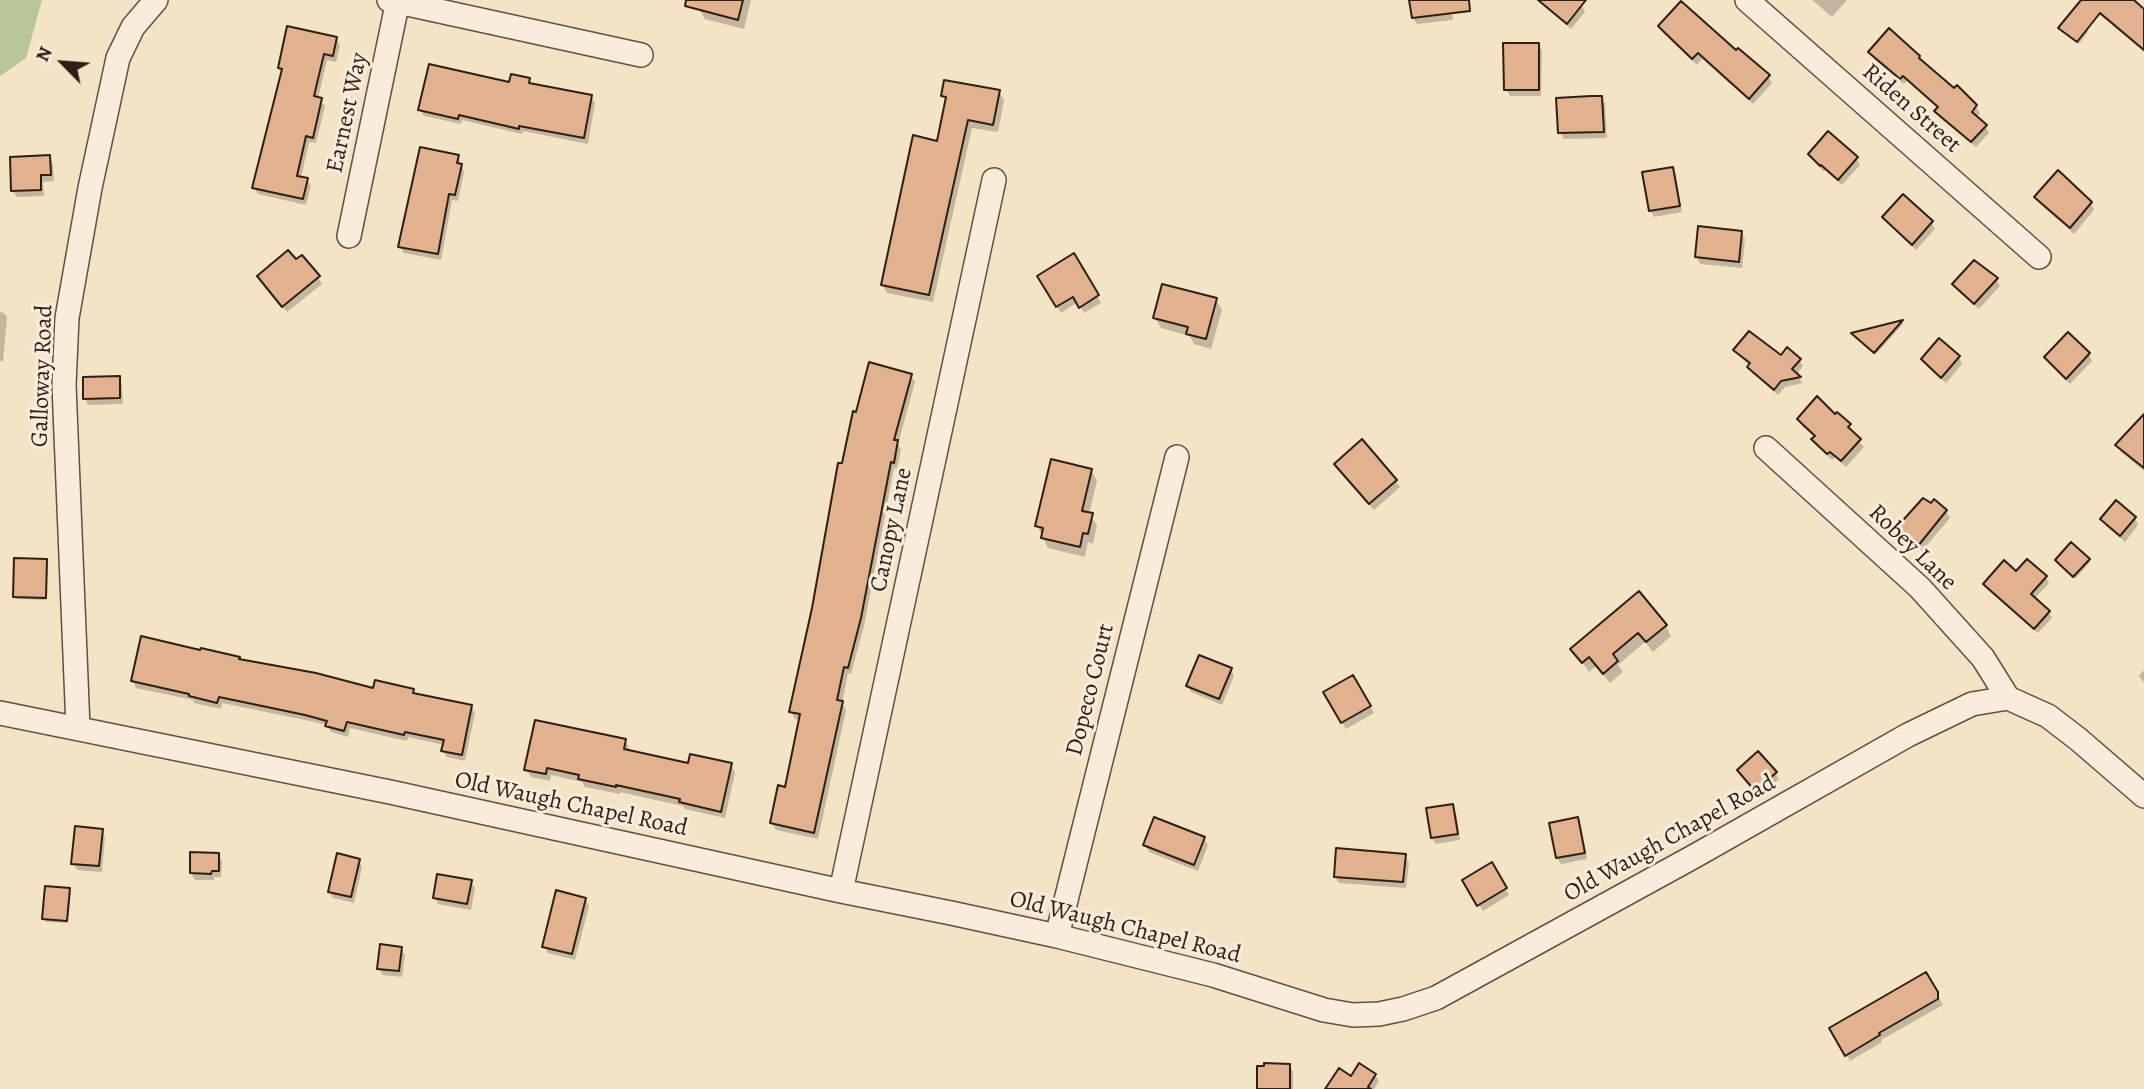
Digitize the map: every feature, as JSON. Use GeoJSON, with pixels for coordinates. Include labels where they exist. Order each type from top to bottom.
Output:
{"type":"FeatureCollection","features":[{"type":"Feature","properties":{"kind":"street","name":"Galloway Road"},"geometry":{"type":"LineString","coordinates":[[78,728],[64,384],[67,318],[90,187],[118,58],[133,27],[156,0]]}},
{"type":"Feature","properties":{"kind":"street","name":"Riden Street"},"geometry":{"type":"LineString","coordinates":[[1748,0],[2039,257]]}},
{"type":"Feature","properties":{"kind":"street"},"geometry":{"type":"LineString","coordinates":[[395,1],[642,55]]}},
{"type":"Feature","properties":{"kind":"street","name":"Earnest Way"},"geometry":{"type":"LineString","coordinates":[[349,236],[395,1]]}},
{"type":"Feature","properties":{"kind":"street","name":"Canopy Lane"},"geometry":{"type":"LineString","coordinates":[[841,891],[995,180]]}},
{"type":"Feature","properties":{"kind":"street","name":"Robey Lane"},"geometry":{"type":"LineString","coordinates":[[1766,448],[1920,588],[1983,659],[2008,698]]}},
{"type":"Feature","properties":{"kind":"street","name":"Dopeco Court"},"geometry":{"type":"LineString","coordinates":[[1057,936],[1177,457]]}},
{"type":"Feature","properties":{"kind":"street","name":"Old Waugh Chapel Road"},"geometry":{"type":"LineString","coordinates":[[0,713],[542,825],[1057,936],[1213,975],[1324,1010],[1353,1015],[1379,1014],[1436,998],[1908,736],[1972,704],[2008,698]]}},
{"type":"Feature","properties":{"kind":"street"},"geometry":{"type":"LineString","coordinates":[[2008,698],[2048,716],[2144,796]]}},
{"type":"Feature","properties":{"kind":"green space"},"geometry":{"type":"Polygon","coordinates":[[[0,0],[42,0],[26,58],[0,76],[0,0]]]}},
{"type":"Feature","properties":{"kind":"building"},"geometry":{"type":"Polygon","coordinates":[[[686,0],[743,0],[738,20],[685,6],[686,0]]]}},
{"type":"Feature","properties":{"kind":"building"},"geometry":{"type":"Polygon","coordinates":[[[1409,0],[1469,0],[1470,11],[1412,18],[1409,0]]]}},
{"type":"Feature","properties":{"kind":"building"},"geometry":{"type":"Polygon","coordinates":[[[1538,0],[1586,0],[1567,24],[1538,0]]]}},
{"type":"Feature","properties":{"kind":"building"},"geometry":{"type":"Polygon","coordinates":[[[2081,0],[2134,0],[2144,9],[2144,50],[2100,13],[2077,42],[2058,28],[2081,0]]]}},
{"type":"Feature","properties":{"kind":"building"},"geometry":{"type":"Polygon","coordinates":[[[1681,1],[1736,50],[1738,48],[1770,75],[1749,99],[1698,53],[1692,59],[1658,26],[1681,1]]]}},
{"type":"Feature","properties":{"kind":"building"},"geometry":{"type":"Polygon","coordinates":[[[287,26],[337,37],[333,56],[324,54],[314,96],[322,98],[313,138],[306,136],[297,176],[308,178],[303,199],[252,188],[282,69],[278,68],[287,26]]]}},
{"type":"Feature","properties":{"kind":"building"},"geometry":{"type":"Polygon","coordinates":[[[1889,28],[1920,56],[1919,58],[1954,88],[1957,85],[1977,105],[1972,112],[1987,125],[1971,142],[1934,111],[1938,107],[1903,76],[1900,79],[1868,52],[1889,28]]]}},
{"type":"Feature","properties":{"kind":"building"},"geometry":{"type":"Polygon","coordinates":[[[1503,43],[1539,43],[1539,90],[1504,90],[1503,43]]]}},
{"type":"Feature","properties":{"kind":"building"},"geometry":{"type":"Polygon","coordinates":[[[429,64],[509,82],[511,74],[530,78],[529,83],[592,95],[584,138],[519,126],[519,129],[459,115],[458,119],[418,110],[429,64]]]}},
{"type":"Feature","properties":{"kind":"building"},"geometry":{"type":"Polygon","coordinates":[[[944,80],[1000,90],[993,125],[968,120],[929,295],[881,285],[913,135],[937,141],[946,97],[941,96],[944,80]]]}},
{"type":"Feature","properties":{"kind":"building"},"geometry":{"type":"Polygon","coordinates":[[[1602,96],[1604,132],[1558,133],[1556,98],[1602,96]]]}},
{"type":"Feature","properties":{"kind":"building"},"geometry":{"type":"Polygon","coordinates":[[[1828,131],[1858,157],[1838,180],[1808,154],[1828,131]]]}},
{"type":"Feature","properties":{"kind":"building"},"geometry":{"type":"Polygon","coordinates":[[[420,147],[459,155],[457,163],[462,164],[455,195],[449,194],[438,254],[398,247],[420,147]]]}},
{"type":"Feature","properties":{"kind":"building"},"geometry":{"type":"Polygon","coordinates":[[[50,155],[51,175],[41,175],[41,190],[11,191],[10,157],[50,155]]]}},
{"type":"Feature","properties":{"kind":"building"},"geometry":{"type":"Polygon","coordinates":[[[1673,167],[1680,206],[1649,211],[1642,172],[1673,167]]]}},
{"type":"Feature","properties":{"kind":"building"},"geometry":{"type":"Polygon","coordinates":[[[2058,170],[2092,202],[2070,228],[2034,197],[2058,170]]]}},
{"type":"Feature","properties":{"kind":"building"},"geometry":{"type":"Polygon","coordinates":[[[1903,194],[1933,221],[1912,245],[1882,217],[1903,194]]]}},
{"type":"Feature","properties":{"kind":"building"},"geometry":{"type":"Polygon","coordinates":[[[1698,226],[1742,231],[1739,262],[1695,257],[1698,226]]]}},
{"type":"Feature","properties":{"kind":"building"},"geometry":{"type":"Polygon","coordinates":[[[288,250],[296,259],[302,255],[320,276],[282,307],[257,276],[288,250]]]}},
{"type":"Feature","properties":{"kind":"building"},"geometry":{"type":"Polygon","coordinates":[[[1074,253],[1099,295],[1079,308],[1073,297],[1056,307],[1037,276],[1074,253]]]}},
{"type":"Feature","properties":{"kind":"building"},"geometry":{"type":"Polygon","coordinates":[[[1974,260],[1998,278],[1974,304],[1952,284],[1974,260]]]}},
{"type":"Feature","properties":{"kind":"building"},"geometry":{"type":"Polygon","coordinates":[[[1162,284],[1217,298],[1206,339],[1186,334],[1188,327],[1153,318],[1162,284]]]}},
{"type":"Feature","properties":{"kind":"building"},"geometry":{"type":"Polygon","coordinates":[[[1903,320],[1874,353],[1851,333],[1903,320]]]}},
{"type":"Feature","properties":{"kind":"building"},"geometry":{"type":"Polygon","coordinates":[[[1749,331],[1781,355],[1787,347],[1801,359],[1792,369],[1801,377],[1781,381],[1774,390],[1747,367],[1750,363],[1733,350],[1749,331]]]}},
{"type":"Feature","properties":{"kind":"building"},"geometry":{"type":"Polygon","coordinates":[[[2068,332],[2090,353],[2066,379],[2044,357],[2068,332]]]}},
{"type":"Feature","properties":{"kind":"building"},"geometry":{"type":"Polygon","coordinates":[[[1939,338],[1960,356],[1941,378],[1921,359],[1939,338]]]}},
{"type":"Feature","properties":{"kind":"building"},"geometry":{"type":"Polygon","coordinates":[[[869,362],[912,374],[894,440],[898,440],[894,463],[891,462],[861,618],[848,668],[844,667],[837,700],[843,701],[814,833],[770,823],[778,785],[785,787],[800,714],[789,712],[812,608],[838,463],[842,463],[853,411],[856,412],[869,362]]]}},
{"type":"Feature","properties":{"kind":"building"},"geometry":{"type":"Polygon","coordinates":[[[120,376],[120,398],[83,399],[83,377],[120,376]]]}},
{"type":"Feature","properties":{"kind":"building"},"geometry":{"type":"Polygon","coordinates":[[[1817,396],[1835,414],[1837,412],[1851,424],[1848,427],[1861,439],[1841,461],[1830,452],[1827,454],[1811,439],[1815,436],[1797,419],[1817,396]]]}},
{"type":"Feature","properties":{"kind":"building"},"geometry":{"type":"Polygon","coordinates":[[[2144,414],[2144,468],[2115,445],[2144,414]]]}},
{"type":"Feature","properties":{"kind":"building"},"geometry":{"type":"Polygon","coordinates":[[[1362,439],[1397,480],[1369,504],[1334,464],[1362,439]]]}},
{"type":"Feature","properties":{"kind":"building"},"geometry":{"type":"Polygon","coordinates":[[[1051,459],[1092,469],[1082,511],[1093,513],[1088,534],[1083,533],[1080,547],[1041,538],[1043,528],[1035,526],[1051,459]]]}},
{"type":"Feature","properties":{"kind":"building"},"geometry":{"type":"Polygon","coordinates":[[[1923,498],[1931,503],[1934,499],[1947,510],[1918,546],[1896,528],[1923,498]]]}},
{"type":"Feature","properties":{"kind":"building"},"geometry":{"type":"Polygon","coordinates":[[[2116,500],[2136,517],[2120,536],[2100,519],[2116,500]]]}},
{"type":"Feature","properties":{"kind":"building"},"geometry":{"type":"Polygon","coordinates":[[[2071,542],[2090,559],[2073,577],[2055,560],[2071,542]]]}},
{"type":"Feature","properties":{"kind":"building"},"geometry":{"type":"Polygon","coordinates":[[[14,558],[47,559],[46,598],[13,597],[14,558]]]}},
{"type":"Feature","properties":{"kind":"building"},"geometry":{"type":"Polygon","coordinates":[[[2027,559],[2047,576],[2031,594],[2050,611],[2034,629],[1983,584],[2004,560],[2016,571],[2027,559]]]}},
{"type":"Feature","properties":{"kind":"building"},"geometry":{"type":"Polygon","coordinates":[[[1639,591],[1667,625],[1646,642],[1638,633],[1613,654],[1618,661],[1603,674],[1589,657],[1582,663],[1570,649],[1639,591]]]}},
{"type":"Feature","properties":{"kind":"building"},"geometry":{"type":"Polygon","coordinates":[[[141,636],[240,657],[239,659],[316,673],[373,688],[375,680],[414,689],[413,693],[472,705],[462,755],[441,751],[444,740],[405,732],[404,735],[347,722],[344,731],[325,726],[327,721],[305,715],[219,697],[217,703],[131,681],[141,636]]]}},
{"type":"Feature","properties":{"kind":"building"},"geometry":{"type":"Polygon","coordinates":[[[1199,655],[1232,668],[1219,699],[1186,686],[1199,655]]]}},
{"type":"Feature","properties":{"kind":"building"},"geometry":{"type":"Polygon","coordinates":[[[1353,675],[1371,706],[1341,723],[1323,692],[1353,675]]]}},
{"type":"Feature","properties":{"kind":"building"},"geometry":{"type":"Polygon","coordinates":[[[535,720],[626,739],[624,749],[688,763],[690,754],[732,763],[721,812],[679,802],[680,799],[578,779],[579,775],[547,768],[546,774],[524,770],[535,720]]]}},
{"type":"Feature","properties":{"kind":"building"},"geometry":{"type":"Polygon","coordinates":[[[1758,751],[1777,772],[1755,791],[1737,770],[1758,751]]]}},
{"type":"Feature","properties":{"kind":"building"},"geometry":{"type":"Polygon","coordinates":[[[1453,804],[1458,834],[1431,838],[1426,808],[1453,804]]]}},
{"type":"Feature","properties":{"kind":"building"},"geometry":{"type":"Polygon","coordinates":[[[1154,817],[1205,837],[1194,865],[1143,845],[1154,817]]]}},
{"type":"Feature","properties":{"kind":"building"},"geometry":{"type":"Polygon","coordinates":[[[1578,817],[1585,853],[1556,858],[1549,823],[1578,817]]]}},
{"type":"Feature","properties":{"kind":"building"},"geometry":{"type":"Polygon","coordinates":[[[75,826],[103,829],[99,866],[71,864],[75,826]]]}},
{"type":"Feature","properties":{"kind":"building"},"geometry":{"type":"Polygon","coordinates":[[[1336,848],[1406,854],[1403,882],[1334,877],[1336,848]]]}},
{"type":"Feature","properties":{"kind":"building"},"geometry":{"type":"Polygon","coordinates":[[[190,852],[219,853],[219,871],[212,871],[211,874],[190,873],[190,852]]]}},
{"type":"Feature","properties":{"kind":"building"},"geometry":{"type":"Polygon","coordinates":[[[337,853],[360,859],[351,897],[328,892],[337,853]]]}},
{"type":"Feature","properties":{"kind":"building"},"geometry":{"type":"Polygon","coordinates":[[[1492,862],[1507,888],[1477,906],[1462,880],[1492,862]]]}},
{"type":"Feature","properties":{"kind":"building"},"geometry":{"type":"Polygon","coordinates":[[[437,874],[472,880],[467,904],[433,898],[437,874]]]}},
{"type":"Feature","properties":{"kind":"building"},"geometry":{"type":"Polygon","coordinates":[[[45,886],[70,888],[67,921],[42,919],[45,886]]]}},
{"type":"Feature","properties":{"kind":"building"},"geometry":{"type":"Polygon","coordinates":[[[556,890],[586,898],[572,954],[542,947],[556,890]]]}},
{"type":"Feature","properties":{"kind":"building"},"geometry":{"type":"Polygon","coordinates":[[[380,944],[402,947],[399,971],[377,969],[380,944]]]}},
{"type":"Feature","properties":{"kind":"building"},"geometry":{"type":"Polygon","coordinates":[[[1926,972],[1938,992],[1938,999],[1845,1056],[1829,1028],[1926,972]]]}},
{"type":"Feature","properties":{"kind":"building"},"geometry":{"type":"Polygon","coordinates":[[[1264,1063],[1290,1064],[1290,1089],[1257,1089],[1257,1066],[1264,1066],[1264,1063]]]}},
{"type":"Feature","properties":{"kind":"building"},"geometry":{"type":"Polygon","coordinates":[[[1359,1063],[1376,1074],[1368,1087],[1371,1089],[1325,1089],[1339,1068],[1351,1076],[1359,1063]]]}}]}
